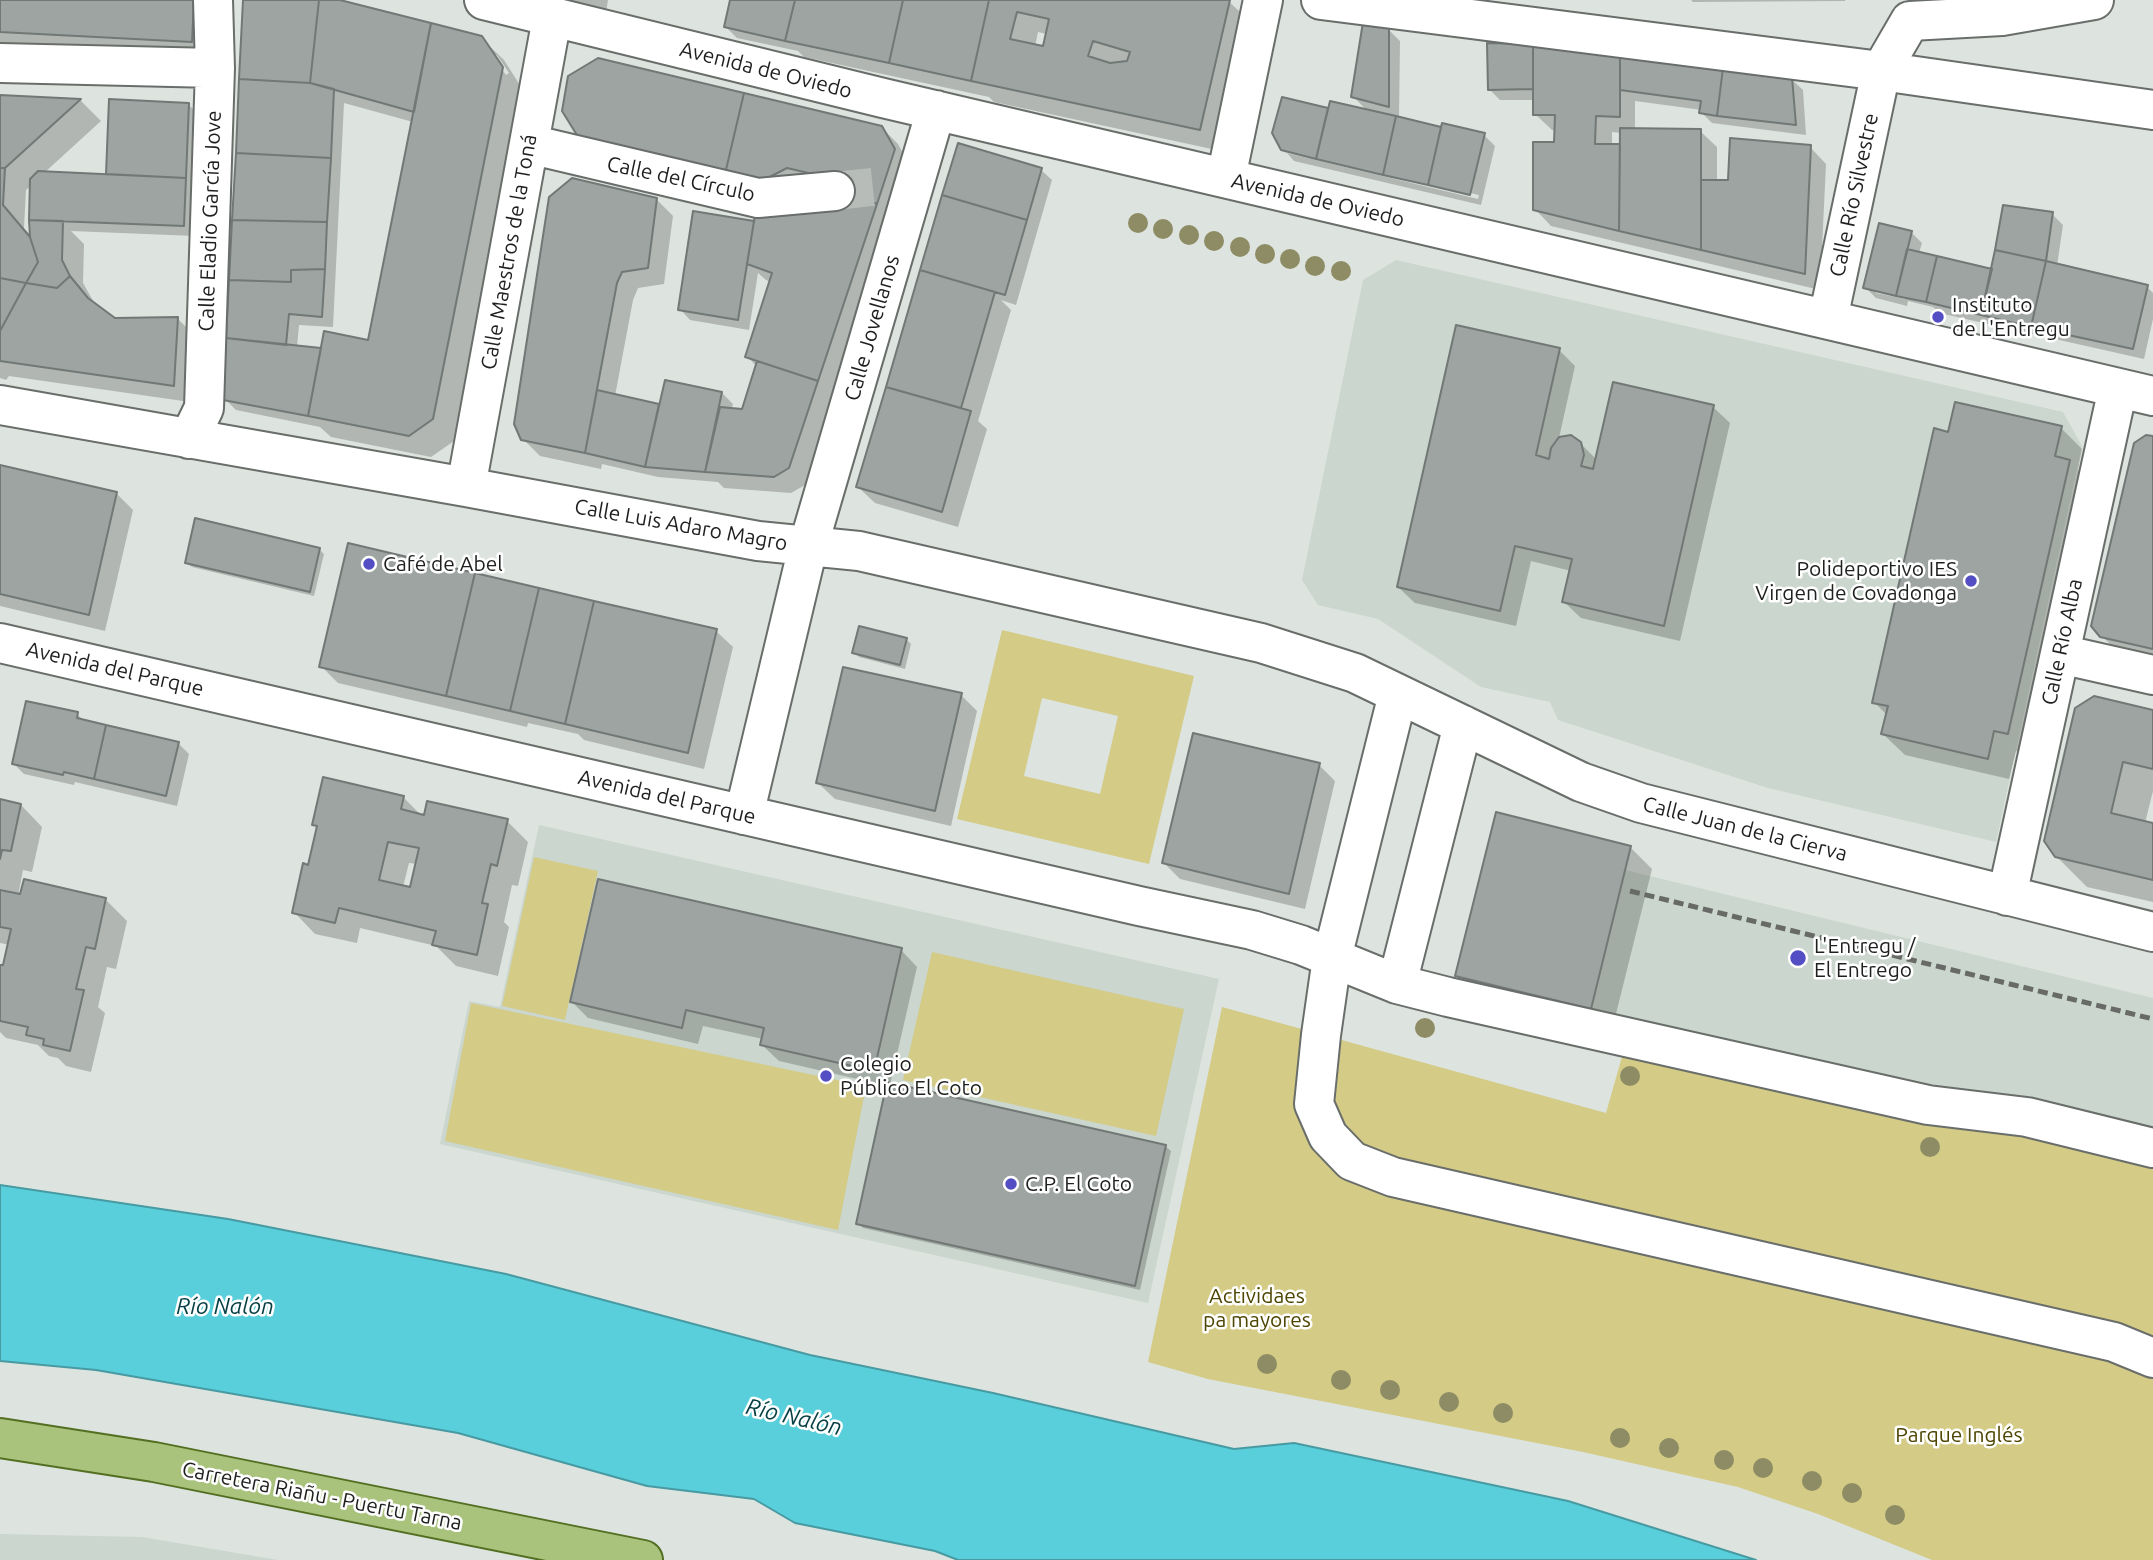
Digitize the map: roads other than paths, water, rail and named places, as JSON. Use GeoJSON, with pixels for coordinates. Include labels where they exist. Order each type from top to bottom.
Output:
{"type":"FeatureCollection","features":[{"type":"Feature","properties":{"kind":"main road","name":"Carretera Riañu - Puertu Tarna"},"geometry":{"type":"LineString","coordinates":[[0,1438],[154,1462],[643,1560]]}},
{"type":"Feature","properties":{"kind":"street","name":"Calle Eladio García Jove"},"geometry":{"type":"LineString","coordinates":[[189,439],[204,408],[215,68],[213,0]]}},
{"type":"Feature","properties":{"kind":"street","name":"Avenida de Oviedo"},"geometry":{"type":"LineString","coordinates":[[484,0],[936,110],[2135,392]]}},
{"type":"Feature","properties":{"kind":"street"},"geometry":{"type":"LineString","coordinates":[[1226,178],[1263,0]]}},
{"type":"Feature","properties":{"kind":"street"},"geometry":{"type":"LineString","coordinates":[[1321,0],[1881,71],[2153,110]]}},
{"type":"Feature","properties":{"kind":"street"},"geometry":{"type":"LineString","coordinates":[[2039,4],[2094,0]]}},
{"type":"Feature","properties":{"kind":"street","name":"Calle Río Silvestre"},"geometry":{"type":"LineString","coordinates":[[1828,319],[1881,71],[1910,22],[2002,16],[2039,4]]}},
{"type":"Feature","properties":{"kind":"street","name":"Calle Maestros de la Toná"},"geometry":{"type":"LineString","coordinates":[[466,487],[552,18]]}},
{"type":"Feature","properties":{"kind":"street"},"geometry":{"type":"LineString","coordinates":[[0,63],[215,68]]}},
{"type":"Feature","properties":{"kind":"street","name":"Calle Jovellanos"},"geometry":{"type":"LineString","coordinates":[[744,815],[898,185],[936,110]]}},
{"type":"Feature","properties":{"kind":"street","name":"Calle del Círculo"},"geometry":{"type":"LineString","coordinates":[[529,144],[758,198],[835,191]]}},
{"type":"Feature","properties":{"kind":"street","name":"Calle Río Alba"},"geometry":{"type":"LineString","coordinates":[[2007,896],[2060,654],[2135,392]]}},
{"type":"Feature","properties":{"kind":"street","name":"Calle Luis Adaro Magro"},"geometry":{"type":"LineString","coordinates":[[0,405],[758,541],[859,551],[1261,643],[1355,673]]}},
{"type":"Feature","properties":{"kind":"street","name":"Avenida del Parque"},"geometry":{"type":"LineString","coordinates":[[0,643],[1252,930],[1301,944],[1397,984],[1627,1039],[1915,1102],[2027,1117],[2153,1148]]}},
{"type":"Feature","properties":{"kind":"street"},"geometry":{"type":"LineString","coordinates":[[2060,654],[2153,674]]}},
{"type":"Feature","properties":{"kind":"street","name":"Calle Juan de la Cierva"},"geometry":{"type":"LineString","coordinates":[[1355,673],[1581,782],[1641,803],[2153,932]]}},
{"type":"Feature","properties":{"kind":"street"},"geometry":{"type":"LineString","coordinates":[[1398,694],[1332,958],[1314,1104],[1328,1136],[1352,1161],[1393,1177],[2114,1342],[2153,1358]]}},
{"type":"Feature","properties":{"kind":"street"},"geometry":{"type":"LineString","coordinates":[[1397,984],[1463,725]]}},
{"type":"Feature","properties":{"kind":"water","name":"Río Nalón"},"geometry":{"type":"Polygon","coordinates":[[[0,1185],[228,1219],[506,1274],[810,1355],[993,1393],[1234,1449],[1294,1443],[1568,1501],[1756,1560],[958,1560],[935,1551],[795,1523],[754,1499],[647,1486],[458,1433],[96,1370],[0,1361],[0,1185]]]}},
{"type":"Feature","properties":{"kind":"tunnel"},"geometry":{"type":"LineString","coordinates":[[835,191],[882,186]]}},
{"type":"Feature","properties":{"kind":"railway"},"geometry":{"type":"LineString","coordinates":[[1630,891],[2153,1019]]}},
{"type":"Feature","properties":{"kind":"place","name":"Instituto de L'Entregu"},"geometry":{"type":"Point","coordinates":[1938,317]}},
{"type":"Feature","properties":{"kind":"place","name":"Café de Abel"},"geometry":{"type":"Point","coordinates":[369,564]}},
{"type":"Feature","properties":{"kind":"place","name":"Polideportivo IES Virgen de Covadonga"},"geometry":{"type":"Point","coordinates":[1971,581]}},
{"type":"Feature","properties":{"kind":"place","name":"L'Entregu / El Entrego"},"geometry":{"type":"Point","coordinates":[1798,958]}},
{"type":"Feature","properties":{"kind":"place","name":"Colegio Público El Coto"},"geometry":{"type":"Point","coordinates":[826,1076]}},
{"type":"Feature","properties":{"kind":"place","name":"C.P. El Coto"},"geometry":{"type":"Point","coordinates":[1011,1184]}},
{"type":"Feature","properties":{"kind":"park label","name":"Actividaes pa mayores"},"geometry":{"type":"Point","coordinates":[1257,1308]}},
{"type":"Feature","properties":{"kind":"park label","name":"Parque Inglés"},"geometry":{"type":"Point","coordinates":[1959,1435]}}]}
